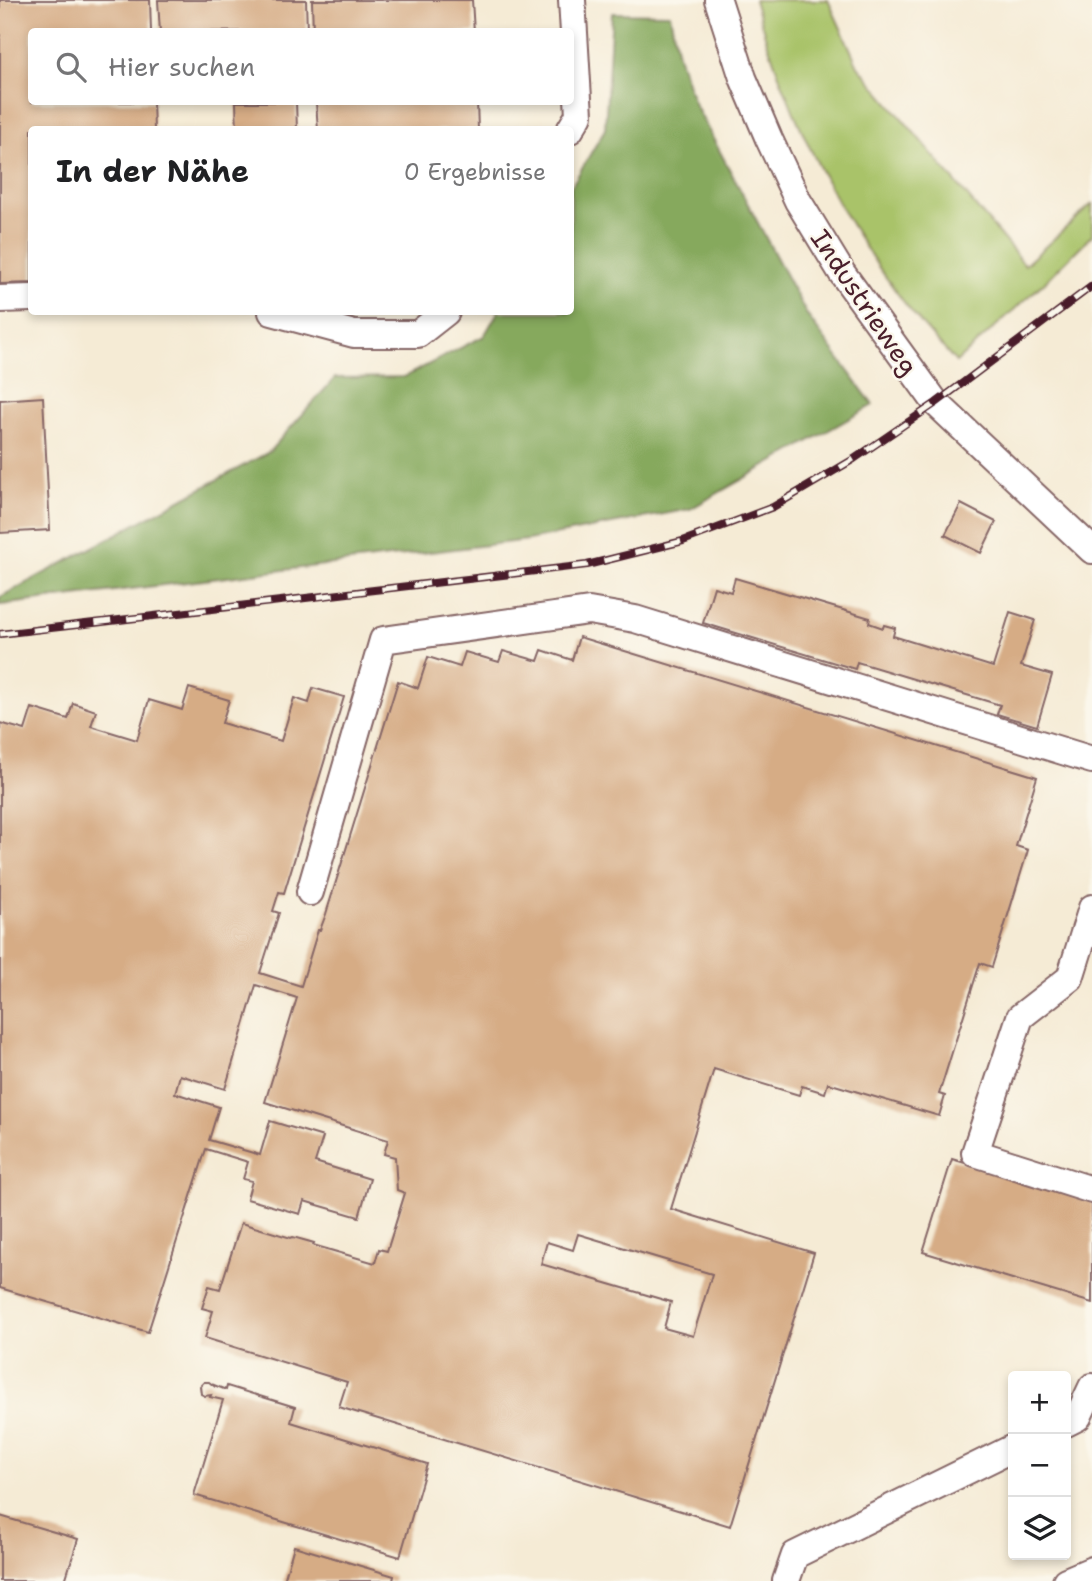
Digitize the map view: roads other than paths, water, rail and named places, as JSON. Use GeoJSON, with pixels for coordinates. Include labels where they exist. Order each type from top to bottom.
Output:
{"type":"FeatureCollection","features":[{"type":"Feature","properties":{"kind":"street"},"geometry":{"type":"LineString","coordinates":[[572,0],[574,28]]}},
{"type":"Feature","properties":{"kind":"street","name":"Industrieweg"},"geometry":{"type":"LineString","coordinates":[[718,0],[743,78],[769,139],[798,201],[842,273],[936,403],[1092,550]]}},
{"type":"Feature","properties":{"kind":"street"},"geometry":{"type":"LineString","coordinates":[[572,126],[579,115],[574,33]]}},
{"type":"Feature","properties":{"kind":"street"},"geometry":{"type":"LineString","coordinates":[[0,299],[28,298]]}},
{"type":"Feature","properties":{"kind":"street"},"geometry":{"type":"LineString","coordinates":[[283,315],[354,334],[418,334],[442,315]]}},
{"type":"Feature","properties":{"kind":"street"},"geometry":{"type":"LineString","coordinates":[[310,892],[383,640],[589,611],[635,619],[1092,760]]}},
{"type":"Feature","properties":{"kind":"street"},"geometry":{"type":"LineString","coordinates":[[1092,908],[1070,978],[1020,1017],[975,1153],[1092,1190]]}},
{"type":"Feature","properties":{"kind":"street"},"geometry":{"type":"LineString","coordinates":[[1071,1420],[1078,1417],[1092,1387]]}},
{"type":"Feature","properties":{"kind":"street"},"geometry":{"type":"LineString","coordinates":[[786,1581],[795,1555],[1008,1450]]}},
{"type":"Feature","properties":{"kind":"street"},"geometry":{"type":"LineString","coordinates":[[1066,1581],[1092,1570]]}},
{"type":"Feature","properties":{"kind":"railway"},"geometry":{"type":"LineString","coordinates":[[0,634],[587,565],[683,541],[773,507],[854,459],[936,403],[1092,286]]}}]}
